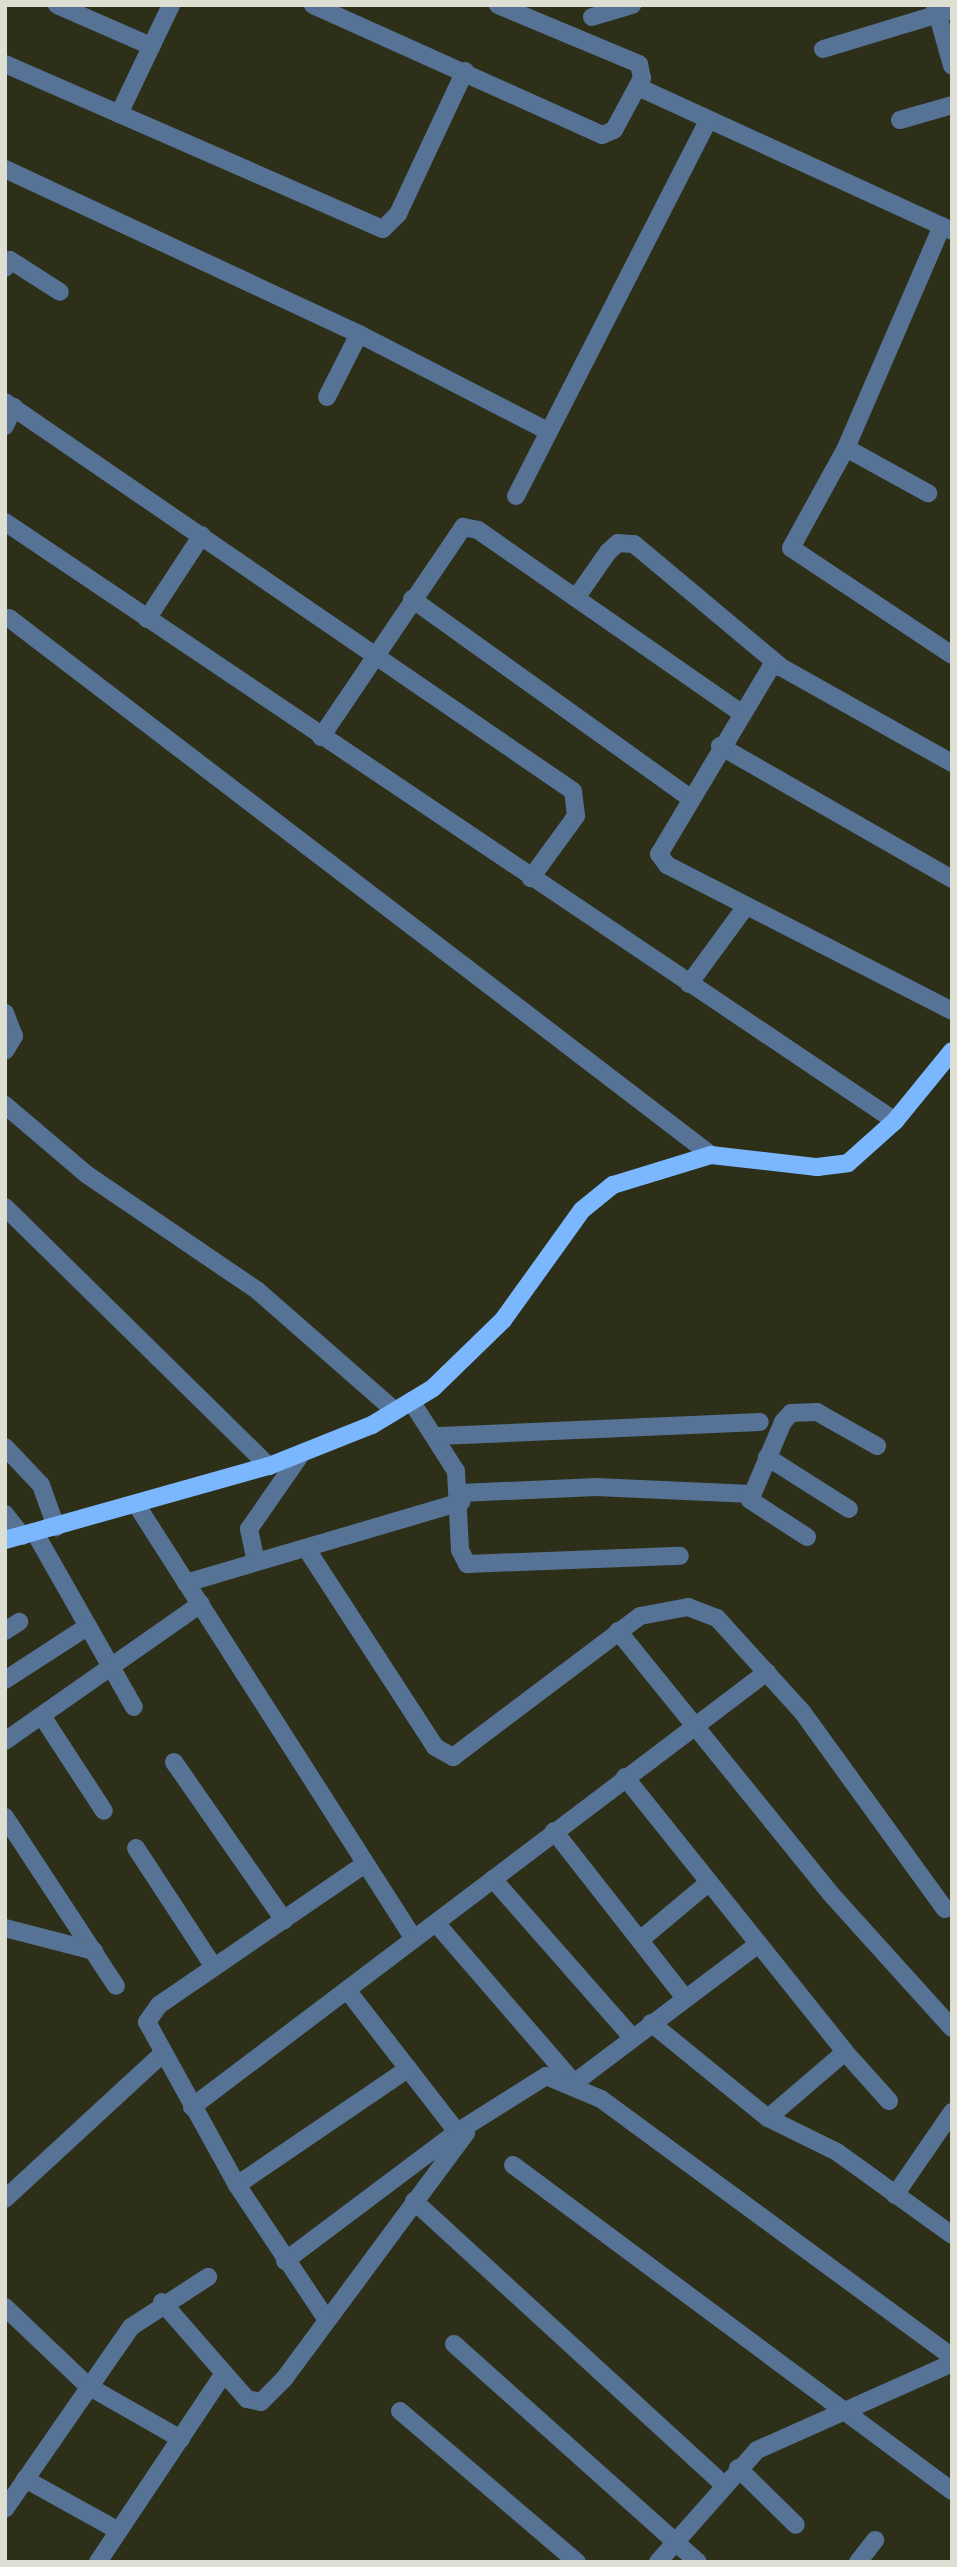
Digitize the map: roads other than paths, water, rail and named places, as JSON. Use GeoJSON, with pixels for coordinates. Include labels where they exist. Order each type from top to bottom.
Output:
{"type":"FeatureCollection","features":[{"type":"Feature","properties":{"kind":"main road"},"geometry":{"type":"LineString","coordinates":[[21,1536],[299,1457],[395,1411],[411,1401],[503,1320],[582,1210],[613,1185],[712,1155],[835,1166],[858,1156],[895,1121],[952,1051]]}},
{"type":"Feature","properties":{"kind":"street"},"geometry":{"type":"LineString","coordinates":[[57,5],[151,46]]}},
{"type":"Feature","properties":{"kind":"street"},"geometry":{"type":"LineString","coordinates":[[119,114],[172,5]]}},
{"type":"Feature","properties":{"kind":"street"},"geometry":{"type":"LineString","coordinates":[[313,5],[602,135],[614,130],[638,87],[639,64],[498,5]]}},
{"type":"Feature","properties":{"kind":"street"},"geometry":{"type":"LineString","coordinates":[[592,17],[632,5]]}},
{"type":"Feature","properties":{"kind":"street"},"geometry":{"type":"LineString","coordinates":[[823,48],[941,9],[952,66]]}},
{"type":"Feature","properties":{"kind":"street"},"geometry":{"type":"LineString","coordinates":[[5,64],[383,229],[398,214],[465,72]]}},
{"type":"Feature","properties":{"kind":"street"},"geometry":{"type":"LineString","coordinates":[[638,87],[947,229],[846,448],[791,548],[952,655]]}},
{"type":"Feature","properties":{"kind":"street"},"geometry":{"type":"LineString","coordinates":[[900,120],[952,105]]}},
{"type":"Feature","properties":{"kind":"street"},"geometry":{"type":"LineString","coordinates":[[516,496],[708,120]]}},
{"type":"Feature","properties":{"kind":"street"},"geometry":{"type":"LineString","coordinates":[[5,169],[359,334],[548,430]]}},
{"type":"Feature","properties":{"kind":"street"},"geometry":{"type":"LineString","coordinates":[[5,268],[10,260],[60,292]]}},
{"type":"Feature","properties":{"kind":"street"},"geometry":{"type":"LineString","coordinates":[[327,397],[359,334]]}},
{"type":"Feature","properties":{"kind":"street"},"geometry":{"type":"LineString","coordinates":[[5,426],[10,404],[378,652],[573,791],[576,816],[531,878]]}},
{"type":"Feature","properties":{"kind":"street"},"geometry":{"type":"LineString","coordinates":[[846,448],[928,493]]}},
{"type":"Feature","properties":{"kind":"street"},"geometry":{"type":"LineString","coordinates":[[5,522],[895,1121]]}},
{"type":"Feature","properties":{"kind":"street"},"geometry":{"type":"LineString","coordinates":[[321,737],[463,527],[478,530],[740,712]]}},
{"type":"Feature","properties":{"kind":"street"},"geometry":{"type":"LineString","coordinates":[[147,619],[202,535]]}},
{"type":"Feature","properties":{"kind":"street"},"geometry":{"type":"LineString","coordinates":[[576,598],[608,552],[618,543],[634,544],[781,667],[952,763]]}},
{"type":"Feature","properties":{"kind":"street"},"geometry":{"type":"LineString","coordinates":[[412,599],[690,797]]}},
{"type":"Feature","properties":{"kind":"street"},"geometry":{"type":"LineString","coordinates":[[9,618],[712,1155]]}},
{"type":"Feature","properties":{"kind":"street"},"geometry":{"type":"LineString","coordinates":[[781,667],[761,677],[659,854],[667,865],[952,1011]]}},
{"type":"Feature","properties":{"kind":"street"},"geometry":{"type":"LineString","coordinates":[[720,746],[952,879]]}},
{"type":"Feature","properties":{"kind":"street"},"geometry":{"type":"LineString","coordinates":[[690,984],[747,906]]}},
{"type":"Feature","properties":{"kind":"street"},"geometry":{"type":"LineString","coordinates":[[5,1013],[14,1035],[5,1051]]}},
{"type":"Feature","properties":{"kind":"street"},"geometry":{"type":"LineString","coordinates":[[5,1105],[86,1174],[258,1291],[395,1411]]}},
{"type":"Feature","properties":{"kind":"street"},"geometry":{"type":"LineString","coordinates":[[5,1207],[269,1466]]}},
{"type":"Feature","properties":{"kind":"street"},"geometry":{"type":"LineString","coordinates":[[411,1401],[439,1436],[461,1497],[461,1559],[474,1566],[680,1556]]}},
{"type":"Feature","properties":{"kind":"street"},"geometry":{"type":"LineString","coordinates":[[807,1536],[750,1500],[783,1422],[803,1410],[877,1446]]}},
{"type":"Feature","properties":{"kind":"street"},"geometry":{"type":"LineString","coordinates":[[439,1436],[760,1422]]}},
{"type":"Feature","properties":{"kind":"street"},"geometry":{"type":"LineString","coordinates":[[5,1447],[41,1485],[56,1527]]}},
{"type":"Feature","properties":{"kind":"street"},"geometry":{"type":"LineString","coordinates":[[257,1562],[249,1529],[299,1457]]}},
{"type":"Feature","properties":{"kind":"street"},"geometry":{"type":"LineString","coordinates":[[767,1457],[849,1508]]}},
{"type":"Feature","properties":{"kind":"street"},"geometry":{"type":"LineString","coordinates":[[186,1583],[306,1548],[461,1497],[596,1487],[752,1494]]}},
{"type":"Feature","properties":{"kind":"street"},"geometry":{"type":"LineString","coordinates":[[136,1504],[414,1939]]}},
{"type":"Feature","properties":{"kind":"street"},"geometry":{"type":"LineString","coordinates":[[5,1514],[88,1626],[134,1707]]}},
{"type":"Feature","properties":{"kind":"street"},"geometry":{"type":"LineString","coordinates":[[306,1548],[442,1755],[460,1753],[618,1631],[661,1608],[688,1607],[717,1618],[767,1672],[945,1909]]}},
{"type":"Feature","properties":{"kind":"street"},"geometry":{"type":"LineString","coordinates":[[5,1741],[201,1604]]}},
{"type":"Feature","properties":{"kind":"street"},"geometry":{"type":"LineString","coordinates":[[5,1680],[88,1626]]}},
{"type":"Feature","properties":{"kind":"street"},"geometry":{"type":"LineString","coordinates":[[618,1631],[692,1728],[952,2028]]}},
{"type":"Feature","properties":{"kind":"street"},"geometry":{"type":"LineString","coordinates":[[192,2107],[767,1672]]}},
{"type":"Feature","properties":{"kind":"street"},"geometry":{"type":"LineString","coordinates":[[42,1716],[104,1811]]}},
{"type":"Feature","properties":{"kind":"street"},"geometry":{"type":"LineString","coordinates":[[174,1762],[284,1920]]}},
{"type":"Feature","properties":{"kind":"street"},"geometry":{"type":"LineString","coordinates":[[625,1777],[756,1946],[889,2101]]}},
{"type":"Feature","properties":{"kind":"street"},"geometry":{"type":"LineString","coordinates":[[5,1817],[12,1844],[94,1951],[116,1986]]}},
{"type":"Feature","properties":{"kind":"street"},"geometry":{"type":"LineString","coordinates":[[554,1831],[685,1998]]}},
{"type":"Feature","properties":{"kind":"street"},"geometry":{"type":"LineString","coordinates":[[136,1848],[214,1967]]}},
{"type":"Feature","properties":{"kind":"street"},"geometry":{"type":"LineString","coordinates":[[325,2317],[237,2185],[162,2054],[147,2022],[150,2014],[214,1967],[365,1864]]}},
{"type":"Feature","properties":{"kind":"street"},"geometry":{"type":"LineString","coordinates":[[494,1879],[632,2037]]}},
{"type":"Feature","properties":{"kind":"street"},"geometry":{"type":"LineString","coordinates":[[640,1940],[707,1884]]}},
{"type":"Feature","properties":{"kind":"street"},"geometry":{"type":"LineString","coordinates":[[436,1923],[574,2083],[952,2357]]}},
{"type":"Feature","properties":{"kind":"street"},"geometry":{"type":"LineString","coordinates":[[5,1928],[94,1951]]}},
{"type":"Feature","properties":{"kind":"street"},"geometry":{"type":"LineString","coordinates":[[574,2083],[756,1946]]}},
{"type":"Feature","properties":{"kind":"street"},"geometry":{"type":"LineString","coordinates":[[347,1990],[457,2132]]}},
{"type":"Feature","properties":{"kind":"street"},"geometry":{"type":"LineString","coordinates":[[651,2023],[768,2118],[836,2151],[952,2235]]}},
{"type":"Feature","properties":{"kind":"street"},"geometry":{"type":"LineString","coordinates":[[768,2118],[845,2052]]}},
{"type":"Feature","properties":{"kind":"street"},"geometry":{"type":"LineString","coordinates":[[5,2199],[162,2054]]}},
{"type":"Feature","properties":{"kind":"street"},"geometry":{"type":"LineString","coordinates":[[237,2185],[408,2069]]}},
{"type":"Feature","properties":{"kind":"street"},"geometry":{"type":"LineString","coordinates":[[285,2260],[479,2117],[546,2076],[574,2083]]}},
{"type":"Feature","properties":{"kind":"street"},"geometry":{"type":"LineString","coordinates":[[162,2302],[247,2399],[261,2402],[284,2379],[325,2317],[479,2117]]}},
{"type":"Feature","properties":{"kind":"street"},"geometry":{"type":"LineString","coordinates":[[895,2195],[949,2120]]}},
{"type":"Feature","properties":{"kind":"street"},"geometry":{"type":"LineString","coordinates":[[513,2165],[952,2491]]}},
{"type":"Feature","properties":{"kind":"street"},"geometry":{"type":"LineString","coordinates":[[414,2201],[722,2483]]}},
{"type":"Feature","properties":{"kind":"street"},"geometry":{"type":"LineString","coordinates":[[5,2509],[131,2326],[162,2302],[208,2277]]}},
{"type":"Feature","properties":{"kind":"street"},"geometry":{"type":"LineString","coordinates":[[5,2307],[88,2386],[181,2439]]}},
{"type":"Feature","properties":{"kind":"street"},"geometry":{"type":"LineString","coordinates":[[454,2344],[698,2562]]}},
{"type":"Feature","properties":{"kind":"street"},"geometry":{"type":"LineString","coordinates":[[658,2562],[673,2540],[722,2483],[757,2450],[952,2363]]}},
{"type":"Feature","properties":{"kind":"street"},"geometry":{"type":"LineString","coordinates":[[98,2562],[224,2373]]}},
{"type":"Feature","properties":{"kind":"street"},"geometry":{"type":"LineString","coordinates":[[400,2411],[577,2562]]}},
{"type":"Feature","properties":{"kind":"street"},"geometry":{"type":"LineString","coordinates":[[738,2468],[796,2525]]}},
{"type":"Feature","properties":{"kind":"street"},"geometry":{"type":"LineString","coordinates":[[25,2479],[119,2531]]}},
{"type":"Feature","properties":{"kind":"street"},"geometry":{"type":"LineString","coordinates":[[858,2562],[875,2540]]}}]}
